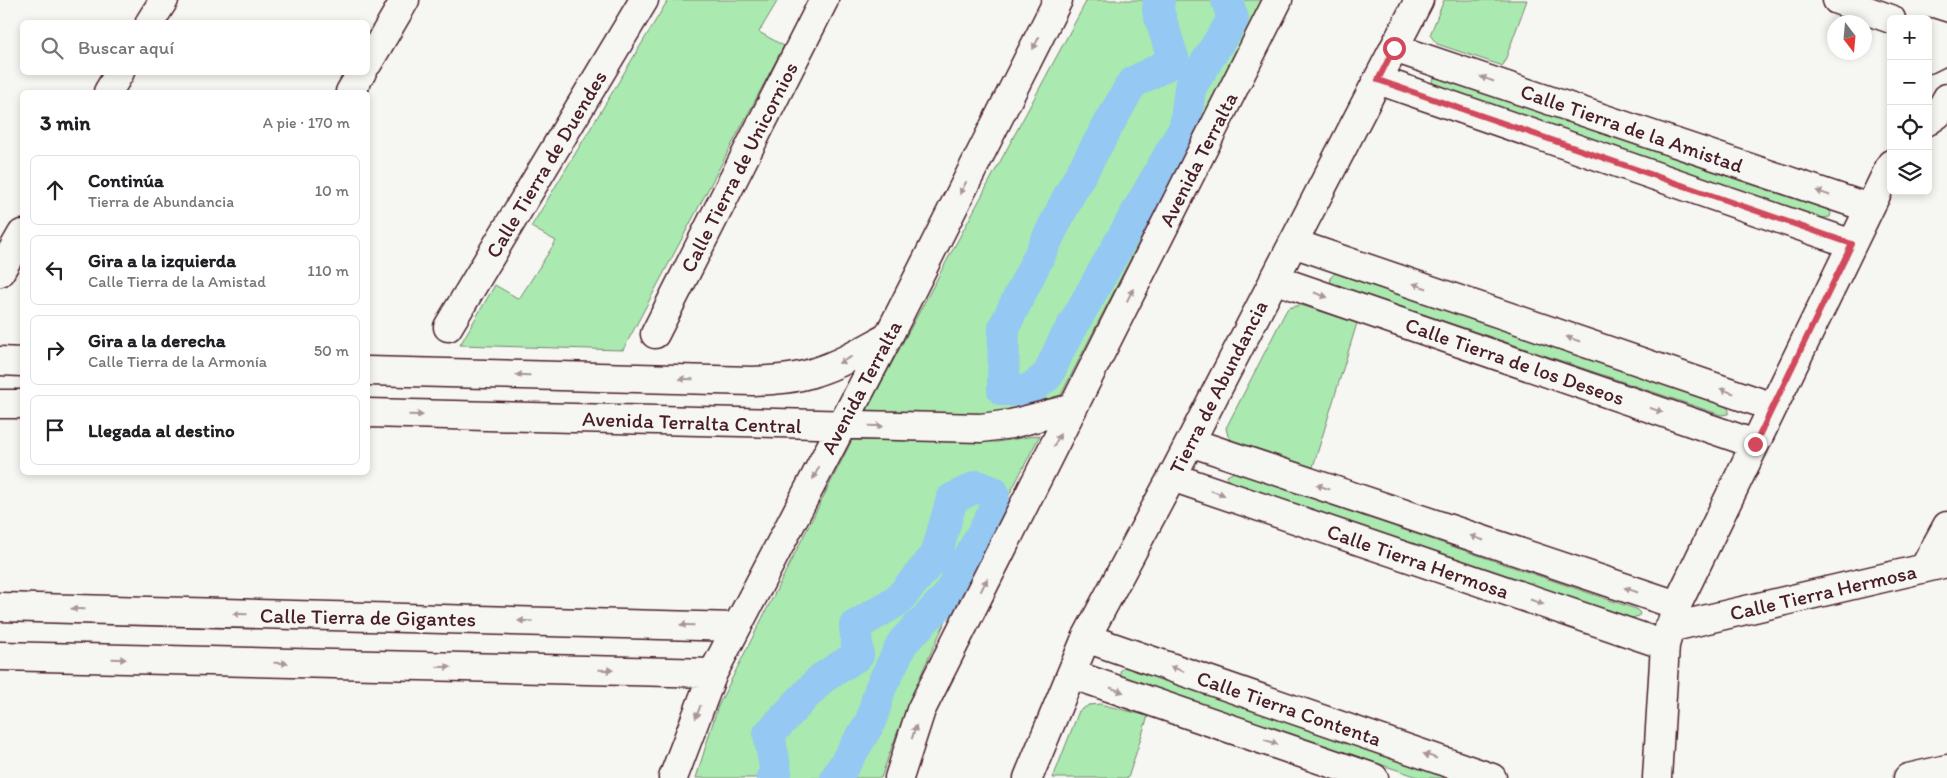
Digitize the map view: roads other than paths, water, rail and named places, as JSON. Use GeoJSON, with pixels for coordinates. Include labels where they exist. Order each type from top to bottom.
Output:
{"type":"FeatureCollection","features":[{"type":"Feature","properties":{"kind":"street"},"geometry":{"type":"LineString","coordinates":[[151,20],[164,0]]}},
{"type":"Feature","properties":{"kind":"street"},"geometry":{"type":"LineString","coordinates":[[370,60],[405,0]]}},
{"type":"Feature","properties":{"kind":"street","name":"Calle Tierra de Duendes"},"geometry":{"type":"LineString","coordinates":[[448,327],[644,0]]}},
{"type":"Feature","properties":{"kind":"street","name":"Calle Tierra de Unicornios"},"geometry":{"type":"LineString","coordinates":[[655,334],[824,0]]}},
{"type":"Feature","properties":{"kind":"street","name":"Avenida Terralta"},"geometry":{"type":"LineString","coordinates":[[673,778],[712,673],[888,337],[1058,0]]}},
{"type":"Feature","properties":{"kind":"street","name":"Avenida Terralta"},"geometry":{"type":"LineString","coordinates":[[898,778],[921,710],[1278,0]]}},
{"type":"Feature","properties":{"kind":"street","name":"Tierra de Abundancia"},"geometry":{"type":"LineString","coordinates":[[1028,778],[1086,638],[1172,478],[1419,0]]}},
{"type":"Feature","properties":{"kind":"street"},"geometry":{"type":"LineString","coordinates":[[1837,0],[1887,18]]}},
{"type":"Feature","properties":{"kind":"street","name":"Calle Tierra de la Amistad"},"geometry":{"type":"LineString","coordinates":[[1394,48],[1869,208]]}},
{"type":"Feature","properties":{"kind":"street"},"geometry":{"type":"LineString","coordinates":[[109,90],[118,75]]}},
{"type":"Feature","properties":{"kind":"street"},"geometry":{"type":"LineString","coordinates":[[351,90],[360,75]]}},
{"type":"Feature","properties":{"kind":"street","name":"Calle Tierra de la Amistad"},"geometry":{"type":"LineString","coordinates":[[1378,80],[1852,244]]}},
{"type":"Feature","properties":{"kind":"street"},"geometry":{"type":"LineString","coordinates":[[1932,118],[1938,114],[1947,98]]}},
{"type":"Feature","properties":{"kind":"street"},"geometry":{"type":"LineString","coordinates":[[1657,778],[1670,626],[1755,444],[1887,172]]}},
{"type":"Feature","properties":{"kind":"street"},"geometry":{"type":"LineString","coordinates":[[0,272],[20,237]]}},
{"type":"Feature","properties":{"kind":"street","name":"Calle Tierra de los Deseos"},"geometry":{"type":"LineString","coordinates":[[1293,243],[1773,407]]}},
{"type":"Feature","properties":{"kind":"street","name":"Calle Tierra de los Deseos"},"geometry":{"type":"LineString","coordinates":[[1274,279],[1755,444]]}},
{"type":"Feature","properties":{"kind":"street","name":"Avenida Terralta Central"},"geometry":{"type":"LineString","coordinates":[[370,371],[753,381],[781,380],[814,373],[842,362],[888,337]]}},
{"type":"Feature","properties":{"kind":"street"},"geometry":{"type":"LineString","coordinates":[[0,361],[20,362]]}},
{"type":"Feature","properties":{"kind":"street"},"geometry":{"type":"LineString","coordinates":[[0,404],[20,404]]}},
{"type":"Feature","properties":{"kind":"street","name":"Avenida Terralta Central"},"geometry":{"type":"LineString","coordinates":[[370,414],[981,428],[1011,424],[1074,408]]}},
{"type":"Feature","properties":{"kind":"street","name":"Calle Tierra Hermosa"},"geometry":{"type":"LineString","coordinates":[[1190,442],[1670,626]]}},
{"type":"Feature","properties":{"kind":"street","name":"Calle Tierra Hermosa"},"geometry":{"type":"LineString","coordinates":[[1172,478],[1670,626],[1936,566]]}},
{"type":"Feature","properties":{"kind":"street"},"geometry":{"type":"LineString","coordinates":[[1936,566],[1947,526]]}},
{"type":"Feature","properties":{"kind":"street","name":"Calle Tierra de Gigantes"},"geometry":{"type":"LineString","coordinates":[[0,607],[736,626]]}},
{"type":"Feature","properties":{"kind":"street","name":"Calle Tierra Contenta"},"geometry":{"type":"LineString","coordinates":[[1086,638],[1492,778]]}},
{"type":"Feature","properties":{"kind":"street"},"geometry":{"type":"LineString","coordinates":[[0,656],[712,673]]}},
{"type":"Feature","properties":{"kind":"street","name":"Calle Tierra Contenta"},"geometry":{"type":"LineString","coordinates":[[1071,674],[1374,778]]}},
{"type":"Feature","properties":{"kind":"street"},"geometry":{"type":"LineString","coordinates":[[1908,778],[1947,769]]}},
{"type":"Feature","properties":{"kind":"waterway"},"geometry":{"type":"LineString","coordinates":[[1159,0],[1158,11],[1174,61],[1132,83],[1069,195],[1004,327],[1003,390],[1028,391],[1048,375],[1061,346],[1185,127],[1190,88],[1233,19],[1227,0]]}},
{"type":"Feature","properties":{"kind":"waterway"},"geometry":{"type":"LineString","coordinates":[[772,778],[776,773],[769,734],[821,679],[858,655],[855,626],[897,601],[936,555],[952,499],[978,486],[993,492],[995,510],[947,597],[903,642],[880,689],[871,721],[836,778]]}}]}
